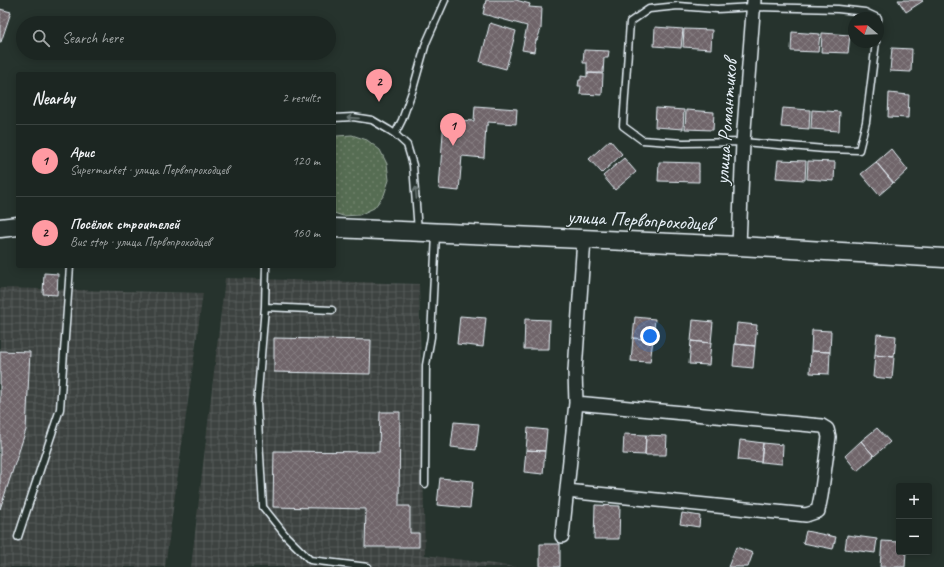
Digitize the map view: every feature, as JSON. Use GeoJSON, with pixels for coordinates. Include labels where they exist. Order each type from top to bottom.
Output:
{"type":"FeatureCollection","features":[{"type":"Feature","properties":{"kind":"street","name":"улица Романтиков"},"geometry":{"type":"LineString","coordinates":[[739,246],[744,142],[754,3]]}},
{"type":"Feature","properties":{"kind":"street"},"geometry":{"type":"LineString","coordinates":[[0,228],[16,226]]}},
{"type":"Feature","properties":{"kind":"street","name":"улица Первопроходцев"},"geometry":{"type":"LineString","coordinates":[[336,228],[739,246],[944,258]]}},
{"type":"Feature","properties":{"kind":"street"},"geometry":{"type":"LineString","coordinates":[[562,536],[576,403],[575,371],[584,239]]}},
{"type":"Feature","properties":{"kind":"street"},"geometry":{"type":"LineString","coordinates":[[567,491],[806,515],[818,511],[829,437],[827,429],[822,426],[576,403]]}},
{"type":"Feature","properties":{"kind":"lane"},"geometry":{"type":"LineString","coordinates":[[395,134],[402,120],[413,89],[426,43],[445,0]]}},
{"type":"Feature","properties":{"kind":"lane"},"geometry":{"type":"LineString","coordinates":[[865,12],[845,9],[754,3],[717,9],[678,6],[649,9],[630,22],[623,126],[642,140],[683,143],[744,142],[824,149],[859,150],[866,122],[875,48]]}},
{"type":"Feature","properties":{"kind":"lane"},"geometry":{"type":"LineString","coordinates":[[336,118],[353,117],[372,120],[395,134],[407,145],[413,165],[418,232]]}},
{"type":"Feature","properties":{"kind":"lane"},"geometry":{"type":"LineString","coordinates":[[425,484],[426,365],[431,337],[436,233]]}},
{"type":"Feature","properties":{"kind":"lane"},"geometry":{"type":"LineString","coordinates":[[18,537],[60,409],[70,268]]}},
{"type":"Feature","properties":{"kind":"lane"},"geometry":{"type":"LineString","coordinates":[[266,268],[265,307],[257,404],[263,506],[286,536],[310,560],[368,567]]}},
{"type":"Feature","properties":{"kind":"lane"},"geometry":{"type":"LineString","coordinates":[[265,307],[332,310]]}},
{"type":"Feature","properties":{"kind":"shaded area"},"geometry":{"type":"Polygon","coordinates":[[[225,278],[419,284],[425,555],[517,567],[191,567],[225,278]]]}},
{"type":"Feature","properties":{"kind":"shaded area"},"geometry":{"type":"Polygon","coordinates":[[[0,288],[203,293],[165,567],[0,567],[0,288]]]}},
{"type":"Feature","properties":{"kind":"green space"},"geometry":{"type":"Polygon","coordinates":[[[352,135],[367,140],[380,150],[387,164],[389,180],[384,195],[374,208],[359,215],[343,216],[336,214],[337,136],[352,135]]]}},
{"type":"Feature","properties":{"kind":"building"},"geometry":{"type":"Polygon","coordinates":[[[486,0],[516,0],[530,4],[529,7],[542,8],[541,29],[536,40],[534,52],[522,50],[527,26],[483,14],[486,0]]]}},
{"type":"Feature","properties":{"kind":"building"},"geometry":{"type":"Polygon","coordinates":[[[898,0],[922,0],[923,1],[906,12],[898,0]]]}},
{"type":"Feature","properties":{"kind":"building"},"geometry":{"type":"Polygon","coordinates":[[[0,9],[11,12],[1,42],[0,42],[0,9]]]}},
{"type":"Feature","properties":{"kind":"building"},"geometry":{"type":"Polygon","coordinates":[[[490,23],[516,31],[506,69],[480,62],[490,23]]]}},
{"type":"Feature","properties":{"kind":"building"},"geometry":{"type":"Polygon","coordinates":[[[655,27],[683,29],[681,48],[654,46],[655,27]]]}},
{"type":"Feature","properties":{"kind":"building"},"geometry":{"type":"Polygon","coordinates":[[[684,29],[712,30],[711,49],[683,47],[684,29]]]}},
{"type":"Feature","properties":{"kind":"building"},"geometry":{"type":"Polygon","coordinates":[[[792,32],[820,34],[818,52],[791,51],[792,32]]]}},
{"type":"Feature","properties":{"kind":"building"},"geometry":{"type":"Polygon","coordinates":[[[822,33],[848,35],[848,53],[821,52],[822,33]]]}},
{"type":"Feature","properties":{"kind":"building"},"geometry":{"type":"Polygon","coordinates":[[[892,48],[912,49],[911,72],[890,71],[892,48]]]}},
{"type":"Feature","properties":{"kind":"building"},"geometry":{"type":"Polygon","coordinates":[[[584,50],[609,51],[608,58],[604,58],[603,73],[587,73],[587,63],[583,63],[584,50]]]}},
{"type":"Feature","properties":{"kind":"building"},"geometry":{"type":"Polygon","coordinates":[[[587,73],[603,74],[602,95],[580,94],[581,86],[578,86],[579,80],[581,80],[581,76],[587,77],[587,73]]]}},
{"type":"Feature","properties":{"kind":"building"},"geometry":{"type":"Polygon","coordinates":[[[889,93],[909,95],[908,118],[888,117],[889,93]]]}},
{"type":"Feature","properties":{"kind":"building"},"geometry":{"type":"Polygon","coordinates":[[[475,106],[517,109],[516,124],[488,122],[488,125],[486,125],[484,158],[462,156],[459,191],[439,189],[444,119],[474,121],[475,106]]]}},
{"type":"Feature","properties":{"kind":"building"},"geometry":{"type":"Polygon","coordinates":[[[656,108],[684,110],[683,129],[655,127],[656,108]]]}},
{"type":"Feature","properties":{"kind":"building"},"geometry":{"type":"Polygon","coordinates":[[[783,108],[810,110],[809,129],[781,127],[783,108]]]}},
{"type":"Feature","properties":{"kind":"building"},"geometry":{"type":"Polygon","coordinates":[[[686,110],[714,112],[713,130],[685,129],[686,110]]]}},
{"type":"Feature","properties":{"kind":"building"},"geometry":{"type":"Polygon","coordinates":[[[812,110],[840,112],[839,131],[811,129],[812,110]]]}},
{"type":"Feature","properties":{"kind":"building"},"geometry":{"type":"Polygon","coordinates":[[[610,140],[622,154],[602,173],[589,159],[610,140]]]}},
{"type":"Feature","properties":{"kind":"building"},"geometry":{"type":"Polygon","coordinates":[[[891,149],[908,170],[894,183],[876,162],[891,149]]]}},
{"type":"Feature","properties":{"kind":"building"},"geometry":{"type":"Polygon","coordinates":[[[624,158],[636,172],[615,190],[603,176],[624,158]]]}},
{"type":"Feature","properties":{"kind":"building"},"geometry":{"type":"Polygon","coordinates":[[[778,160],[806,161],[805,180],[776,178],[778,160]]]}},
{"type":"Feature","properties":{"kind":"building"},"geometry":{"type":"Polygon","coordinates":[[[808,161],[835,162],[834,181],[807,179],[808,161]]]}},
{"type":"Feature","properties":{"kind":"building"},"geometry":{"type":"Polygon","coordinates":[[[659,162],[699,163],[699,182],[658,181],[659,162]]]}},
{"type":"Feature","properties":{"kind":"building"},"geometry":{"type":"Polygon","coordinates":[[[876,162],[893,183],[879,195],[861,174],[876,162]]]}},
{"type":"Feature","properties":{"kind":"building"},"geometry":{"type":"Polygon","coordinates":[[[44,273],[58,274],[57,295],[43,294],[44,273]]]}},
{"type":"Feature","properties":{"kind":"building"},"geometry":{"type":"Polygon","coordinates":[[[460,316],[486,318],[483,347],[457,344],[460,316]]]}},
{"type":"Feature","properties":{"kind":"building"},"geometry":{"type":"Polygon","coordinates":[[[635,317],[655,319],[653,340],[633,338],[635,317]]]}},
{"type":"Feature","properties":{"kind":"building"},"geometry":{"type":"Polygon","coordinates":[[[525,319],[550,320],[549,349],[524,349],[525,319]]]}},
{"type":"Feature","properties":{"kind":"building"},"geometry":{"type":"Polygon","coordinates":[[[693,320],[713,322],[711,343],[691,341],[693,320]]]}},
{"type":"Feature","properties":{"kind":"building"},"geometry":{"type":"Polygon","coordinates":[[[737,323],[757,325],[755,346],[735,344],[737,323]]]}},
{"type":"Feature","properties":{"kind":"building"},"geometry":{"type":"Polygon","coordinates":[[[812,330],[831,331],[830,352],[811,351],[812,330]]]}},
{"type":"Feature","properties":{"kind":"building"},"geometry":{"type":"Polygon","coordinates":[[[877,334],[896,336],[894,357],[875,355],[877,334]]]}},
{"type":"Feature","properties":{"kind":"building"},"geometry":{"type":"Polygon","coordinates":[[[274,338],[371,340],[370,374],[274,372],[274,338]]]}},
{"type":"Feature","properties":{"kind":"building"},"geometry":{"type":"Polygon","coordinates":[[[633,338],[653,340],[650,362],[631,361],[633,338]]]}},
{"type":"Feature","properties":{"kind":"building"},"geometry":{"type":"Polygon","coordinates":[[[691,341],[711,343],[709,365],[689,364],[691,341]]]}},
{"type":"Feature","properties":{"kind":"building"},"geometry":{"type":"Polygon","coordinates":[[[735,344],[755,346],[753,368],[733,366],[735,344]]]}},
{"type":"Feature","properties":{"kind":"building"},"geometry":{"type":"Polygon","coordinates":[[[0,351],[30,352],[26,430],[0,509],[0,351]]]}},
{"type":"Feature","properties":{"kind":"building"},"geometry":{"type":"Polygon","coordinates":[[[811,351],[830,352],[829,374],[810,373],[811,351]]]}},
{"type":"Feature","properties":{"kind":"building"},"geometry":{"type":"Polygon","coordinates":[[[875,355],[894,357],[892,379],[873,377],[875,355]]]}},
{"type":"Feature","properties":{"kind":"building"},"geometry":{"type":"Polygon","coordinates":[[[380,412],[400,412],[399,506],[410,506],[410,533],[419,533],[419,547],[365,547],[366,509],[273,507],[274,451],[379,452],[380,412]]]}},
{"type":"Feature","properties":{"kind":"building"},"geometry":{"type":"Polygon","coordinates":[[[454,422],[479,424],[476,450],[451,447],[454,422]]]}},
{"type":"Feature","properties":{"kind":"building"},"geometry":{"type":"Polygon","coordinates":[[[528,428],[547,430],[545,451],[526,450],[528,428]]]}},
{"type":"Feature","properties":{"kind":"building"},"geometry":{"type":"Polygon","coordinates":[[[877,428],[890,442],[874,456],[861,441],[877,428]]]}},
{"type":"Feature","properties":{"kind":"building"},"geometry":{"type":"Polygon","coordinates":[[[624,434],[646,435],[645,455],[623,454],[624,434]]]}},
{"type":"Feature","properties":{"kind":"building"},"geometry":{"type":"Polygon","coordinates":[[[646,435],[667,436],[666,455],[645,455],[646,435]]]}},
{"type":"Feature","properties":{"kind":"building"},"geometry":{"type":"Polygon","coordinates":[[[740,440],[763,443],[761,462],[738,460],[740,440]]]}},
{"type":"Feature","properties":{"kind":"building"},"geometry":{"type":"Polygon","coordinates":[[[861,441],[874,456],[857,471],[845,456],[861,441]]]}},
{"type":"Feature","properties":{"kind":"building"},"geometry":{"type":"Polygon","coordinates":[[[763,443],[783,445],[782,464],[761,462],[763,443]]]}},
{"type":"Feature","properties":{"kind":"building"},"geometry":{"type":"Polygon","coordinates":[[[526,450],[545,451],[543,474],[524,472],[526,450]]]}},
{"type":"Feature","properties":{"kind":"building"},"geometry":{"type":"Polygon","coordinates":[[[440,478],[473,481],[470,508],[437,505],[440,478]]]}},
{"type":"Feature","properties":{"kind":"building"},"geometry":{"type":"Polygon","coordinates":[[[595,505],[620,506],[619,539],[594,539],[595,505]]]}},
{"type":"Feature","properties":{"kind":"building"},"geometry":{"type":"Polygon","coordinates":[[[682,513],[700,516],[699,527],[680,524],[682,513]]]}},
{"type":"Feature","properties":{"kind":"building"},"geometry":{"type":"Polygon","coordinates":[[[806,531],[836,537],[833,549],[803,543],[806,531]]]}},
{"type":"Feature","properties":{"kind":"building"},"geometry":{"type":"Polygon","coordinates":[[[847,535],[877,539],[875,553],[845,549],[847,535]]]}},
{"type":"Feature","properties":{"kind":"building"},"geometry":{"type":"Polygon","coordinates":[[[882,541],[896,542],[896,555],[906,555],[905,567],[880,567],[882,541]]]}},
{"type":"Feature","properties":{"kind":"building"},"geometry":{"type":"Polygon","coordinates":[[[540,544],[560,544],[560,567],[540,567],[540,544]]]}},
{"type":"Feature","properties":{"kind":"building"},"geometry":{"type":"Polygon","coordinates":[[[736,547],[753,553],[748,567],[728,567],[736,547]]]}},
{"type":"Feature","properties":{"kind":"place","name":"Посёлок строителей"},"geometry":{"type":"Point","coordinates":[379,102]}},
{"type":"Feature","properties":{"kind":"place","name":"Арис"},"geometry":{"type":"Point","coordinates":[453,146]}}]}
